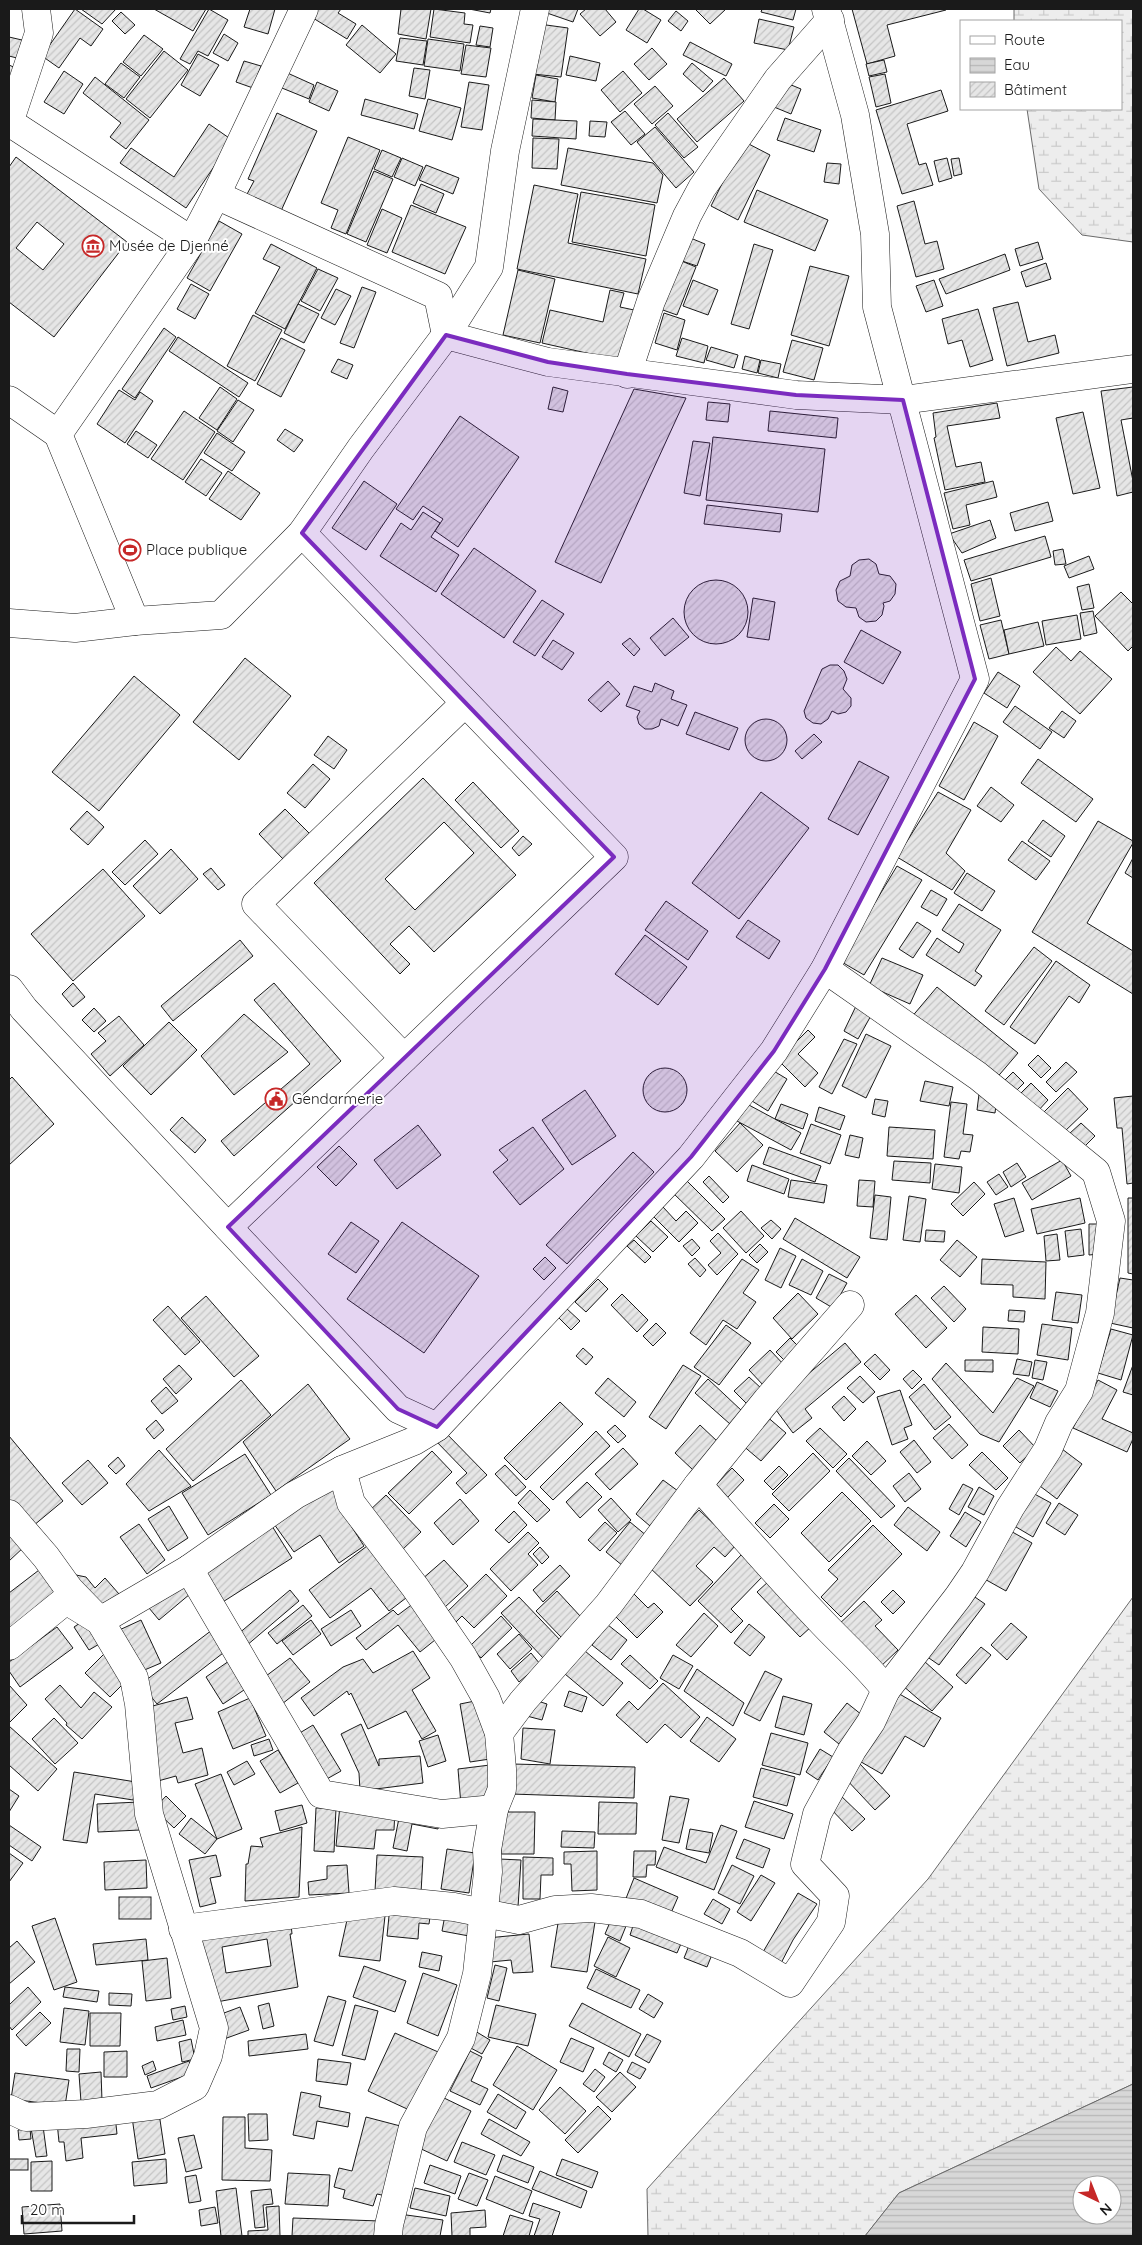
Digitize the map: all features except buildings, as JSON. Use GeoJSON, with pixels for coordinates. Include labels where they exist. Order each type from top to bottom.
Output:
{"type":"FeatureCollection","features":[{"type":"Feature","properties":{"kind":"street"},"geometry":{"type":"LineString","coordinates":[[36,9],[39,33],[9,123],[192,241]]}},
{"type":"Feature","properties":{"kind":"street"},"geometry":{"type":"LineString","coordinates":[[58,434],[192,241],[216,195],[246,128],[304,9]]}},
{"type":"Feature","properties":{"kind":"street"},"geometry":{"type":"LineString","coordinates":[[9,624],[75,628],[136,621],[221,615],[302,533],[361,448],[446,335],[489,267],[506,151],[535,9]]}},
{"type":"Feature","properties":{"kind":"street"},"geometry":{"type":"LineString","coordinates":[[627,374],[651,301],[702,188],[778,79],[828,14]]}},
{"type":"Feature","properties":{"kind":"street"},"geometry":{"type":"LineString","coordinates":[[100,1621],[190,1569],[295,1495],[342,1470],[414,1441],[436,1427],[691,1157],[774,1051],[825,969],[975,679],[877,307],[875,234],[855,115],[828,14]]}},
{"type":"Feature","properties":{"kind":"street"},"geometry":{"type":"LineString","coordinates":[[216,195],[438,296],[446,335]]}},
{"type":"Feature","properties":{"kind":"street"},"geometry":{"type":"LineString","coordinates":[[446,335],[548,362],[796,395],[902,400],[1133,369]]}},
{"type":"Feature","properties":{"kind":"street"},"geometry":{"type":"LineString","coordinates":[[9,400],[58,434],[136,621]]}},
{"type":"Feature","properties":{"kind":"street"},"geometry":{"type":"LineString","coordinates":[[228,1227],[614,857],[302,533]]}},
{"type":"Feature","properties":{"kind":"street"},"geometry":{"type":"LineString","coordinates":[[404,1058],[256,904],[465,703]]}},
{"type":"Feature","properties":{"kind":"street"},"geometry":{"type":"LineString","coordinates":[[183,1929],[394,1901],[454,1907],[519,1920],[555,1910],[590,1908],[641,1914],[740,1953],[790,1983],[831,1922],[835,1896],[805,1864],[817,1814],[852,1750],[871,1722],[886,1690],[962,1591],[1010,1508],[1048,1449],[1059,1423],[1079,1391],[1100,1313],[1111,1221],[1096,1172],[978,1076],[825,969]]}},
{"type":"Feature","properties":{"kind":"street"},"geometry":{"type":"LineString","coordinates":[[9,989],[24,1009],[398,1409],[436,1427]]}},
{"type":"Feature","properties":{"kind":"street"},"geometry":{"type":"LineString","coordinates":[[499,1734],[523,1701],[608,1604],[698,1485],[767,1400],[850,1305]]}},
{"type":"Feature","properties":{"kind":"street"},"geometry":{"type":"LineString","coordinates":[[342,1470],[351,1503],[415,1588],[463,1657],[486,1698],[499,1734],[502,1789],[494,1809],[488,1850],[488,1872],[477,1974],[461,2038],[413,2126],[388,2236]]}},
{"type":"Feature","properties":{"kind":"street"},"geometry":{"type":"LineString","coordinates":[[698,1485],[816,1616],[875,1676],[886,1690]]}},
{"type":"Feature","properties":{"kind":"street"},"geometry":{"type":"LineString","coordinates":[[9,1514],[46,1557],[69,1589],[100,1621],[134,1678],[139,1704],[149,1814],[214,2028],[208,2056],[194,2086],[158,2105],[86,2114],[26,2117],[9,2109]]}},
{"type":"Feature","properties":{"kind":"street"},"geometry":{"type":"LineString","coordinates":[[190,1569],[320,1794],[442,1814],[494,1809]]}},
{"type":"Feature","properties":{"kind":"street"},"geometry":{"type":"LineString","coordinates":[[9,1646],[66,1600],[100,1621]]}},
{"type":"Feature","properties":{"kind":"highlighted area"},"geometry":{"type":"Polygon","coordinates":[[[446,335],[548,362],[627,374],[796,395],[903,400],[975,679],[825,969],[774,1051],[691,1157],[437,1427],[398,1409],[228,1227],[614,857],[302,533],[446,335]]]}},
{"type":"Feature","properties":{"kind":"green space"},"geometry":{"type":"Polygon","coordinates":[[[1014,9],[1133,9],[1133,242],[1082,235],[1039,189],[1027,110],[1122,110],[1122,20],[1014,20],[1014,9]]]}},
{"type":"Feature","properties":{"kind":"green space"},"geometry":{"type":"Polygon","coordinates":[[[1133,1597],[1133,2084],[899,2193],[865,2236],[648,2236],[647,2189],[928,1879],[1133,1597]]]}},
{"type":"Feature","properties":{"kind":"water"},"geometry":{"type":"Polygon","coordinates":[[[1133,2084],[1133,2236],[865,2236],[899,2193],[1133,2084]]]}},
{"type":"Feature","properties":{"kind":"place","name":"Musée de Djenné"},"geometry":{"type":"Point","coordinates":[93,246]}},
{"type":"Feature","properties":{"kind":"place","name":"Place publique"},"geometry":{"type":"Point","coordinates":[130,550]}},
{"type":"Feature","properties":{"kind":"place","name":"Gendarmerie"},"geometry":{"type":"Point","coordinates":[276,1099]}}]}
